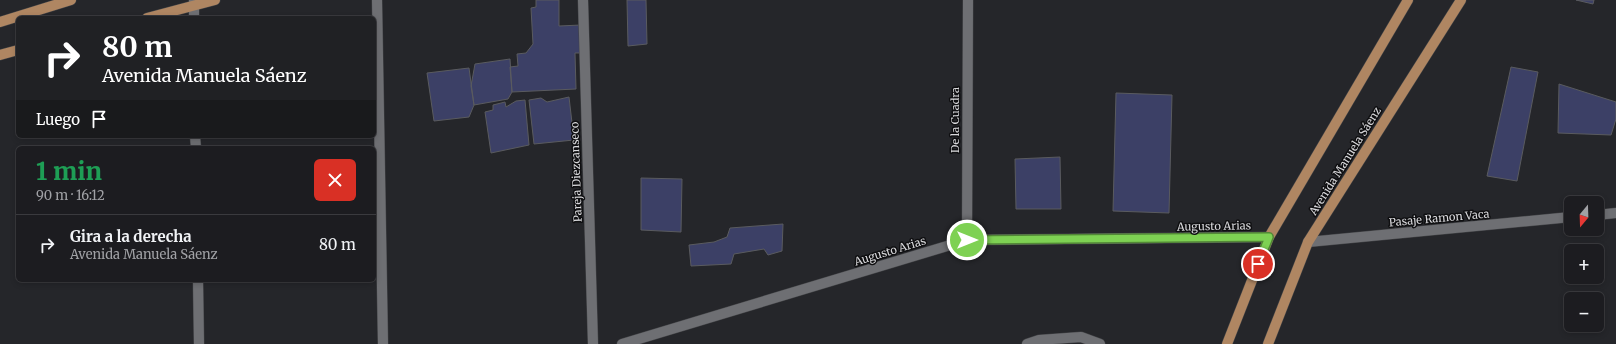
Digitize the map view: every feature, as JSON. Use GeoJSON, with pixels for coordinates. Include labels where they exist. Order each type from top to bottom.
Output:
{"type":"FeatureCollection","features":[{"type":"Feature","properties":{"kind":"main road"},"geometry":{"type":"LineString","coordinates":[[19,16],[71,0]]}},
{"type":"Feature","properties":{"kind":"main road"},"geometry":{"type":"LineString","coordinates":[[153,16],[193,3],[215,0]]}},
{"type":"Feature","properties":{"kind":"main road"},"geometry":{"type":"LineString","coordinates":[[1227,344],[1269,237],[1408,0]]}},
{"type":"Feature","properties":{"kind":"main road","name":"Avenida Manuela Sáenz"},"geometry":{"type":"LineString","coordinates":[[1268,344],[1308,242],[1461,0]]}},
{"type":"Feature","properties":{"kind":"main road"},"geometry":{"type":"LineString","coordinates":[[0,22],[16,17]]}},
{"type":"Feature","properties":{"kind":"main road"},"geometry":{"type":"LineString","coordinates":[[0,55],[16,51]]}},
{"type":"Feature","properties":{"kind":"street"},"geometry":{"type":"LineString","coordinates":[[377,0],[383,344]]}},
{"type":"Feature","properties":{"kind":"street","name":"Pareja Diezcanseco"},"geometry":{"type":"LineString","coordinates":[[583,0],[593,344]]}},
{"type":"Feature","properties":{"kind":"street","name":"De la Cuadra"},"geometry":{"type":"LineString","coordinates":[[967,240],[968,0]]}},
{"type":"Feature","properties":{"kind":"street"},"geometry":{"type":"LineString","coordinates":[[193,3],[194,16]]}},
{"type":"Feature","properties":{"kind":"street"},"geometry":{"type":"LineString","coordinates":[[1604,214],[1616,213]]}},
{"type":"Feature","properties":{"kind":"street","name":"Pasaje Ramon Vaca"},"geometry":{"type":"LineString","coordinates":[[1308,242],[1564,218]]}},
{"type":"Feature","properties":{"kind":"street","name":"Augusto Arias"},"geometry":{"type":"LineString","coordinates":[[622,344],[967,240],[1269,237]]}},
{"type":"Feature","properties":{"kind":"street"},"geometry":{"type":"LineString","coordinates":[[198,282],[199,344]]}},
{"type":"Feature","properties":{"kind":"street"},"geometry":{"type":"LineString","coordinates":[[1027,344],[1039,340],[1081,337],[1100,344]]}},
{"type":"Feature","properties":{"kind":"building"},"geometry":{"type":"Polygon","coordinates":[[[536,0],[559,0],[559,26],[581,25],[583,53],[575,53],[576,89],[512,92],[510,67],[518,66],[517,54],[526,53],[533,44],[531,8],[536,7],[536,0]]]}},
{"type":"Feature","properties":{"kind":"building"},"geometry":{"type":"Polygon","coordinates":[[[627,0],[646,0],[647,44],[628,46],[627,0]]]}},
{"type":"Feature","properties":{"kind":"building"},"geometry":{"type":"Polygon","coordinates":[[[1576,0],[1594,0],[1593,4],[1576,0]]]}},
{"type":"Feature","properties":{"kind":"building"},"geometry":{"type":"Polygon","coordinates":[[[510,59],[512,92],[508,99],[474,105],[471,86],[475,64],[510,59]]]}},
{"type":"Feature","properties":{"kind":"building"},"geometry":{"type":"Polygon","coordinates":[[[1511,67],[1538,72],[1517,181],[1487,176],[1511,67]]]}},
{"type":"Feature","properties":{"kind":"building"},"geometry":{"type":"Polygon","coordinates":[[[469,68],[474,105],[469,117],[434,121],[427,73],[469,68]]]}},
{"type":"Feature","properties":{"kind":"building"},"geometry":{"type":"Polygon","coordinates":[[[1559,84],[1616,102],[1616,119],[1611,135],[1558,133],[1559,84]]]}},
{"type":"Feature","properties":{"kind":"building"},"geometry":{"type":"Polygon","coordinates":[[[1116,93],[1172,95],[1169,213],[1113,211],[1116,93]]]}},
{"type":"Feature","properties":{"kind":"building"},"geometry":{"type":"Polygon","coordinates":[[[569,97],[574,140],[534,144],[529,100],[541,98],[547,102],[569,97]]]}},
{"type":"Feature","properties":{"kind":"building"},"geometry":{"type":"Polygon","coordinates":[[[525,100],[529,145],[491,153],[485,112],[493,110],[493,105],[505,102],[506,107],[516,101],[525,100]]]}},
{"type":"Feature","properties":{"kind":"building"},"geometry":{"type":"Polygon","coordinates":[[[1060,157],[1061,209],[1016,209],[1015,159],[1060,157]]]}},
{"type":"Feature","properties":{"kind":"building"},"geometry":{"type":"Polygon","coordinates":[[[641,178],[682,179],[681,232],[641,230],[641,178]]]}},
{"type":"Feature","properties":{"kind":"building"},"geometry":{"type":"Polygon","coordinates":[[[783,224],[782,251],[768,255],[764,249],[734,254],[731,264],[691,266],[689,245],[714,242],[727,237],[730,228],[783,224]]]}},
{"type":"Feature","properties":{"kind":"route"},"geometry":{"type":"LineString","coordinates":[[967,240],[1269,237],[1258,264]]}}]}
